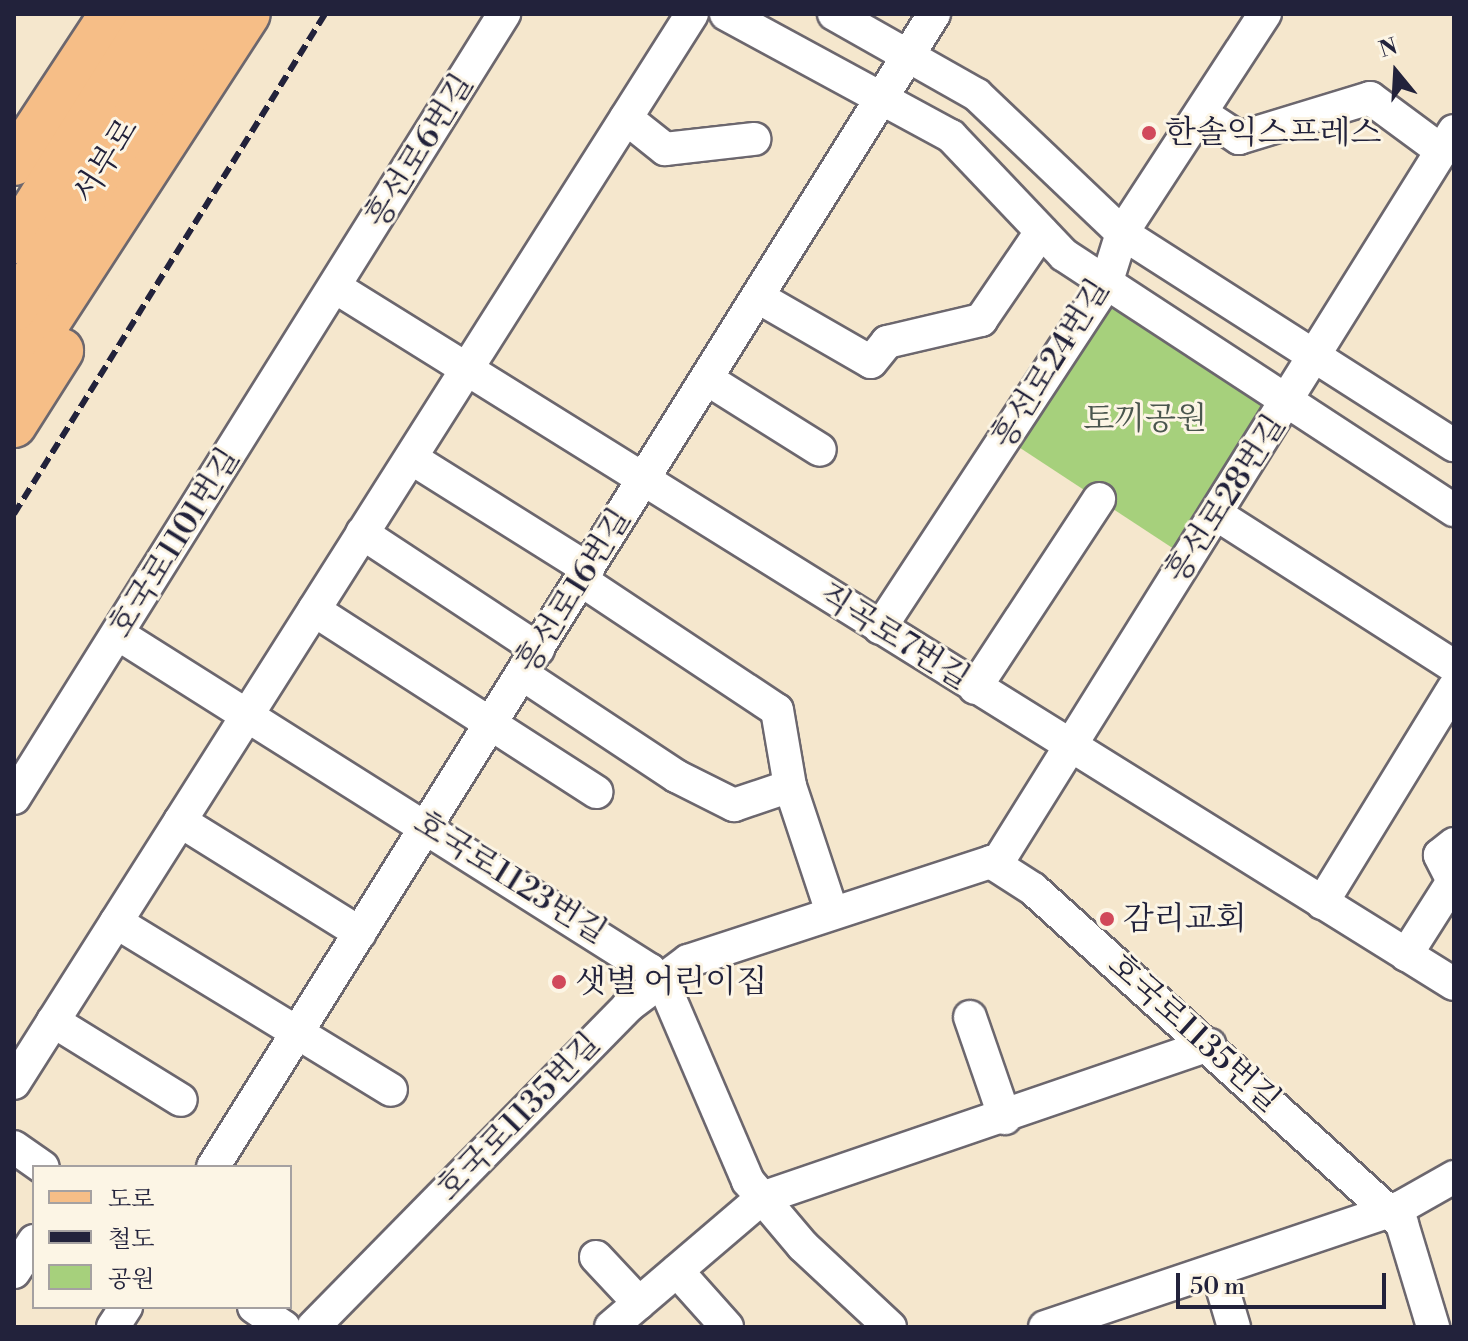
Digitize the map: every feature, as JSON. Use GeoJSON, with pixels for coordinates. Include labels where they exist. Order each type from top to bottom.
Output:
{"type":"FeatureCollection","features":[{"type":"Feature","properties":{"kind":"main road"},"geometry":{"type":"LineString","coordinates":[[14,163],[112,14]]}},
{"type":"Feature","properties":{"kind":"main road","name":"서부로"},"geometry":{"type":"LineString","coordinates":[[14,309],[80,166],[156,14]]}},
{"type":"Feature","properties":{"kind":"main road","name":"서부로"},"geometry":{"type":"LineString","coordinates":[[14,241],[80,166],[200,14]]}},
{"type":"Feature","properties":{"kind":"main road"},"geometry":{"type":"LineString","coordinates":[[14,374],[248,14]]}},
{"type":"Feature","properties":{"kind":"main road"},"geometry":{"type":"LineString","coordinates":[[14,425],[163,189],[219,62]]}},
{"type":"Feature","properties":{"kind":"street","name":"흥선로6번길"},"geometry":{"type":"LineString","coordinates":[[335,287],[504,14]]}},
{"type":"Feature","properties":{"kind":"street"},"geometry":{"type":"LineString","coordinates":[[14,1083],[692,14]]}},
{"type":"Feature","properties":{"kind":"street"},"geometry":{"type":"LineString","coordinates":[[726,14],[951,136],[1041,232],[1106,284],[1454,510]]}},
{"type":"Feature","properties":{"kind":"street"},"geometry":{"type":"LineString","coordinates":[[834,14],[977,95],[1122,233],[1454,445]]}},
{"type":"Feature","properties":{"kind":"street","name":"흥선로16번길"},"geometry":{"type":"LineString","coordinates":[[214,1165],[934,14]]}},
{"type":"Feature","properties":{"kind":"street","name":"흥선로24번길"},"geometry":{"type":"LineString","coordinates":[[880,628],[1106,284],[1122,233],[1204,115],[1265,14]]}},
{"type":"Feature","properties":{"kind":"street"},"geometry":{"type":"LineString","coordinates":[[1204,115],[1239,138],[1370,98],[1448,141]]}},
{"type":"Feature","properties":{"kind":"street"},"geometry":{"type":"LineString","coordinates":[[626,118],[665,149],[754,139]]}},
{"type":"Feature","properties":{"kind":"street","name":"흥선로28번길"},"geometry":{"type":"LineString","coordinates":[[996,865],[1068,745],[1289,401],[1448,141]]}},
{"type":"Feature","properties":{"kind":"street"},"geometry":{"type":"LineString","coordinates":[[758,297],[871,362],[887,342],[981,320],[1041,232]]}},
{"type":"Feature","properties":{"kind":"street","name":"직곡로7번길"},"geometry":{"type":"LineString","coordinates":[[335,287],[1454,984]]}},
{"type":"Feature","properties":{"kind":"street","name":"호국로1101번길"},"geometry":{"type":"LineString","coordinates":[[14,798],[335,287]]}},
{"type":"Feature","properties":{"kind":"street"},"geometry":{"type":"LineString","coordinates":[[707,379],[820,450]]}},
{"type":"Feature","properties":{"kind":"street"},"geometry":{"type":"LineString","coordinates":[[411,458],[777,710],[790,786],[832,912]]}},
{"type":"Feature","properties":{"kind":"street"},"geometry":{"type":"LineString","coordinates":[[975,688],[1099,499]]}},
{"type":"Feature","properties":{"kind":"street"},"geometry":{"type":"LineString","coordinates":[[1216,514],[1454,666]]}},
{"type":"Feature","properties":{"kind":"street"},"geometry":{"type":"LineString","coordinates":[[362,533],[676,776],[734,805],[790,786]]}},
{"type":"Feature","properties":{"kind":"street"},"geometry":{"type":"LineString","coordinates":[[314,610],[596,792]]}},
{"type":"Feature","properties":{"kind":"street","name":"호국로1123번길"},"geometry":{"type":"LineString","coordinates":[[118,634],[627,951],[660,982],[736,1161],[762,1198],[890,1327]]}},
{"type":"Feature","properties":{"kind":"street"},"geometry":{"type":"LineString","coordinates":[[1322,903],[1454,688]]}},
{"type":"Feature","properties":{"kind":"street"},"geometry":{"type":"LineString","coordinates":[[180,821],[360,933]]}},
{"type":"Feature","properties":{"kind":"street"},"geometry":{"type":"LineString","coordinates":[[1406,955],[1453,881],[1440,855],[1454,844]]}},
{"type":"Feature","properties":{"kind":"street","name":"호국로1135번길"},"geometry":{"type":"LineString","coordinates":[[313,1327],[660,982],[688,961],[965,868],[996,865],[1210,1045],[1388,1211],[1410,1239],[1433,1327]]}},
{"type":"Feature","properties":{"kind":"street"},"geometry":{"type":"LineString","coordinates":[[116,922],[391,1090]]}},
{"type":"Feature","properties":{"kind":"street"},"geometry":{"type":"LineString","coordinates":[[970,1017],[1005,1118]]}},
{"type":"Feature","properties":{"kind":"street"},"geometry":{"type":"LineString","coordinates":[[53,1021],[181,1100]]}},
{"type":"Feature","properties":{"kind":"street"},"geometry":{"type":"LineString","coordinates":[[611,1327],[762,1198],[1005,1118],[1210,1045]]}},
{"type":"Feature","properties":{"kind":"street"},"geometry":{"type":"LineString","coordinates":[[14,1147],[40,1165]]}},
{"type":"Feature","properties":{"kind":"street"},"geometry":{"type":"LineString","coordinates":[[1045,1327],[1388,1211],[1454,1177]]}},
{"type":"Feature","properties":{"kind":"street"},"geometry":{"type":"LineString","coordinates":[[14,1272],[32,1244]]}},
{"type":"Feature","properties":{"kind":"street"},"geometry":{"type":"LineString","coordinates":[[596,1257],[639,1303]]}},
{"type":"Feature","properties":{"kind":"street"},"geometry":{"type":"LineString","coordinates":[[1217,1270],[1234,1327]]}},
{"type":"Feature","properties":{"kind":"street"},"geometry":{"type":"LineString","coordinates":[[677,1271],[727,1327]]}},
{"type":"Feature","properties":{"kind":"street"},"geometry":{"type":"LineString","coordinates":[[113,1327],[125,1309]]}},
{"type":"Feature","properties":{"kind":"street"},"geometry":{"type":"LineString","coordinates":[[257,1309],[284,1327]]}},
{"type":"Feature","properties":{"kind":"green space","name":"토끼공원"},"geometry":{"type":"Polygon","coordinates":[[[1114,289],[1282,397],[1174,549],[1008,440],[1114,289]]]}},
{"type":"Feature","properties":{"kind":"railway"},"geometry":{"type":"LineString","coordinates":[[14,514],[325,14]]}},
{"type":"Feature","properties":{"kind":"place","name":"한솔익스프레스"},"geometry":{"type":"Point","coordinates":[1149,133]}},
{"type":"Feature","properties":{"kind":"place","name":"감리교회"},"geometry":{"type":"Point","coordinates":[1107,919]}},
{"type":"Feature","properties":{"kind":"place","name":"샛별 어린이집"},"geometry":{"type":"Point","coordinates":[559,982]}}]}
